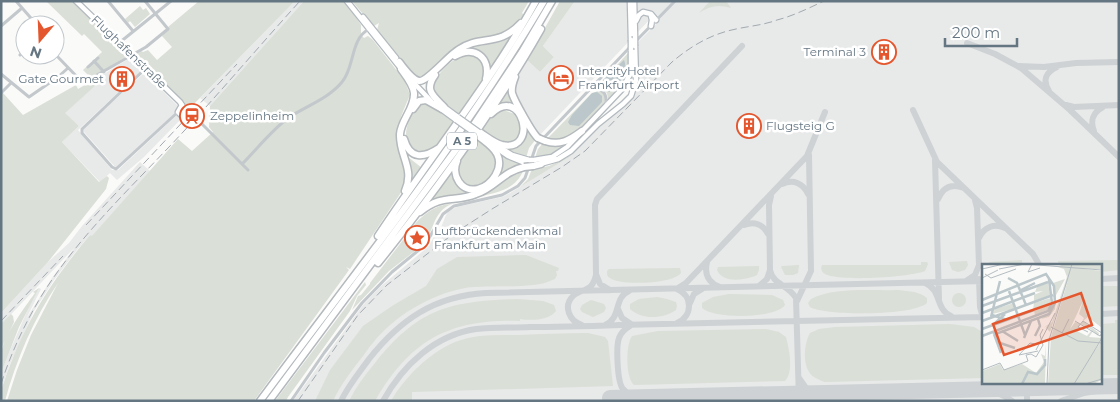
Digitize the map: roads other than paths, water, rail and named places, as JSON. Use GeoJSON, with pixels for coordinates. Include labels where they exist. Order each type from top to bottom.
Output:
{"type":"FeatureCollection","features":[{"type":"Feature","properties":{"kind":"highway"},"geometry":{"type":"LineString","coordinates":[[393,213],[480,90],[536,1]]}},
{"type":"Feature","properties":{"kind":"highway","name":"A 5"},"geometry":{"type":"LineString","coordinates":[[260,401],[467,121],[517,46],[544,1]]}},
{"type":"Feature","properties":{"kind":"highway"},"geometry":{"type":"LineString","coordinates":[[478,132],[519,67],[554,1]]}},
{"type":"Feature","properties":{"kind":"highway","name":"A 5"},"geometry":{"type":"LineString","coordinates":[[269,401],[475,122],[554,1]]}},
{"type":"Feature","properties":{"kind":"highway"},"geometry":{"type":"LineString","coordinates":[[398,63],[416,80],[424,80],[458,49],[470,44],[504,36],[516,28],[530,12]]}},
{"type":"Feature","properties":{"kind":"highway"},"geometry":{"type":"LineString","coordinates":[[443,108],[432,95],[430,84],[446,64],[460,53],[473,52],[485,61],[487,72],[480,90]]}},
{"type":"Feature","properties":{"kind":"highway"},"geometry":{"type":"LineString","coordinates":[[356,273],[393,213],[409,182],[409,169],[401,144],[400,133],[414,95],[412,87],[398,63]]}},
{"type":"Feature","properties":{"kind":"highway"},"geometry":{"type":"LineString","coordinates":[[519,67],[512,84],[513,95],[530,129],[541,139],[556,143],[564,142],[582,131]]}},
{"type":"Feature","properties":{"kind":"highway"},"geometry":{"type":"LineString","coordinates":[[442,146],[427,155],[418,155],[407,147],[404,138],[406,123],[418,101],[426,100],[443,108]]}},
{"type":"Feature","properties":{"kind":"highway"},"geometry":{"type":"LineString","coordinates":[[352,290],[411,221],[493,111],[510,107],[522,117],[524,124],[521,137],[509,145],[498,144],[478,132]]}},
{"type":"Feature","properties":{"kind":"highway"},"geometry":{"type":"LineString","coordinates":[[462,151],[455,166],[455,174],[459,182],[467,188],[475,189],[489,182],[498,170],[498,158],[492,147],[478,132]]}},
{"type":"Feature","properties":{"kind":"highway"},"geometry":{"type":"LineString","coordinates":[[411,221],[434,202],[477,194],[525,163],[541,164]]}},
{"type":"Feature","properties":{"kind":"street"},"geometry":{"type":"LineString","coordinates":[[16,1],[28,15]]}},
{"type":"Feature","properties":{"kind":"street","name":"Flughafenstraße"},"geometry":{"type":"LineString","coordinates":[[76,1],[182,104],[184,114],[181,115],[178,112]]}},
{"type":"Feature","properties":{"kind":"street"},"geometry":{"type":"LineString","coordinates":[[108,1],[133,31]]}},
{"type":"Feature","properties":{"kind":"street"},"geometry":{"type":"LineString","coordinates":[[65,65],[82,82],[104,72],[149,45],[168,29],[145,1]]}},
{"type":"Feature","properties":{"kind":"street"},"geometry":{"type":"LineString","coordinates":[[119,43],[171,1]]}},
{"type":"Feature","properties":{"kind":"street"},"geometry":{"type":"LineString","coordinates":[[348,1],[367,31]]}},
{"type":"Feature","properties":{"kind":"street"},"geometry":{"type":"LineString","coordinates":[[348,1],[367,31],[443,108],[508,156],[525,163]]}},
{"type":"Feature","properties":{"kind":"street"},"geometry":{"type":"LineString","coordinates":[[541,164],[558,159],[571,151],[598,124],[631,96],[636,80],[635,46],[630,1]]}},
{"type":"Feature","properties":{"kind":"street"},"geometry":{"type":"LineString","coordinates":[[634,1],[635,27]]}},
{"type":"Feature","properties":{"kind":"street"},"geometry":{"type":"LineString","coordinates":[[291,401],[358,308],[392,272],[425,245],[443,214],[454,206],[502,195],[518,186],[524,178],[536,146],[674,2]]}},
{"type":"Feature","properties":{"kind":"street"},"geometry":{"type":"LineString","coordinates":[[1,26],[22,8]]}},
{"type":"Feature","properties":{"kind":"street"},"geometry":{"type":"LineString","coordinates":[[533,163],[549,158],[572,143],[623,88],[629,78],[631,50],[639,15],[642,12],[649,13],[656,20]]}},
{"type":"Feature","properties":{"kind":"street"},"geometry":{"type":"LineString","coordinates":[[649,13],[652,19],[651,26]]}},
{"type":"Feature","properties":{"kind":"street"},"geometry":{"type":"LineString","coordinates":[[242,164],[282,123],[327,95],[342,82],[349,70],[356,46],[367,31]]}},
{"type":"Feature","properties":{"kind":"street"},"geometry":{"type":"LineString","coordinates":[[88,66],[98,58]]}},
{"type":"Feature","properties":{"kind":"street"},"geometry":{"type":"LineString","coordinates":[[94,62],[104,72]]}},
{"type":"Feature","properties":{"kind":"street"},"geometry":{"type":"LineString","coordinates":[[1,74],[30,97],[68,68]]}},
{"type":"Feature","properties":{"kind":"street"},"geometry":{"type":"LineString","coordinates":[[146,69],[82,129],[82,133],[112,168],[116,169],[178,112]]}},
{"type":"Feature","properties":{"kind":"street"},"geometry":{"type":"LineString","coordinates":[[1,93],[11,83]]}},
{"type":"Feature","properties":{"kind":"street"},"geometry":{"type":"LineString","coordinates":[[591,89],[604,91],[607,98],[606,106]]}},
{"type":"Feature","properties":{"kind":"street"},"geometry":{"type":"LineString","coordinates":[[200,122],[248,170]]}},
{"type":"Feature","properties":{"kind":"railway"},"geometry":{"type":"LineString","coordinates":[[1,384],[30,316],[42,295],[73,251],[199,115],[300,1]]}},
{"type":"Feature","properties":{"kind":"railway"},"geometry":{"type":"LineString","coordinates":[[298,401],[358,315],[387,285],[453,234],[585,151],[679,56],[702,41],[718,34],[767,23],[801,12],[824,1]]}},
{"type":"Feature","properties":{"kind":"railway"},"geometry":{"type":"LineString","coordinates":[[86,225],[237,64]]}},
{"type":"Feature","properties":{"kind":"railway"},"geometry":{"type":"LineString","coordinates":[[1,321],[63,256]]}},
{"type":"Feature","properties":{"kind":"place","name":"Terminal 3"},"geometry":{"type":"Point","coordinates":[884,52]}},
{"type":"Feature","properties":{"kind":"place","name":"IntercityHotel Frankfurt Airport"},"geometry":{"type":"Point","coordinates":[561,78]}},
{"type":"Feature","properties":{"kind":"place","name":"Gate Gourmet"},"geometry":{"type":"Point","coordinates":[122,79]}},
{"type":"Feature","properties":{"kind":"place","name":"Zeppelinheim"},"geometry":{"type":"Point","coordinates":[192,116]}},
{"type":"Feature","properties":{"kind":"place","name":"Flugsteig G"},"geometry":{"type":"Point","coordinates":[749,126]}},
{"type":"Feature","properties":{"kind":"place","name":"Luftbrückendenkmal Frankfurt am Main"},"geometry":{"type":"Point","coordinates":[417,238]}}]}
